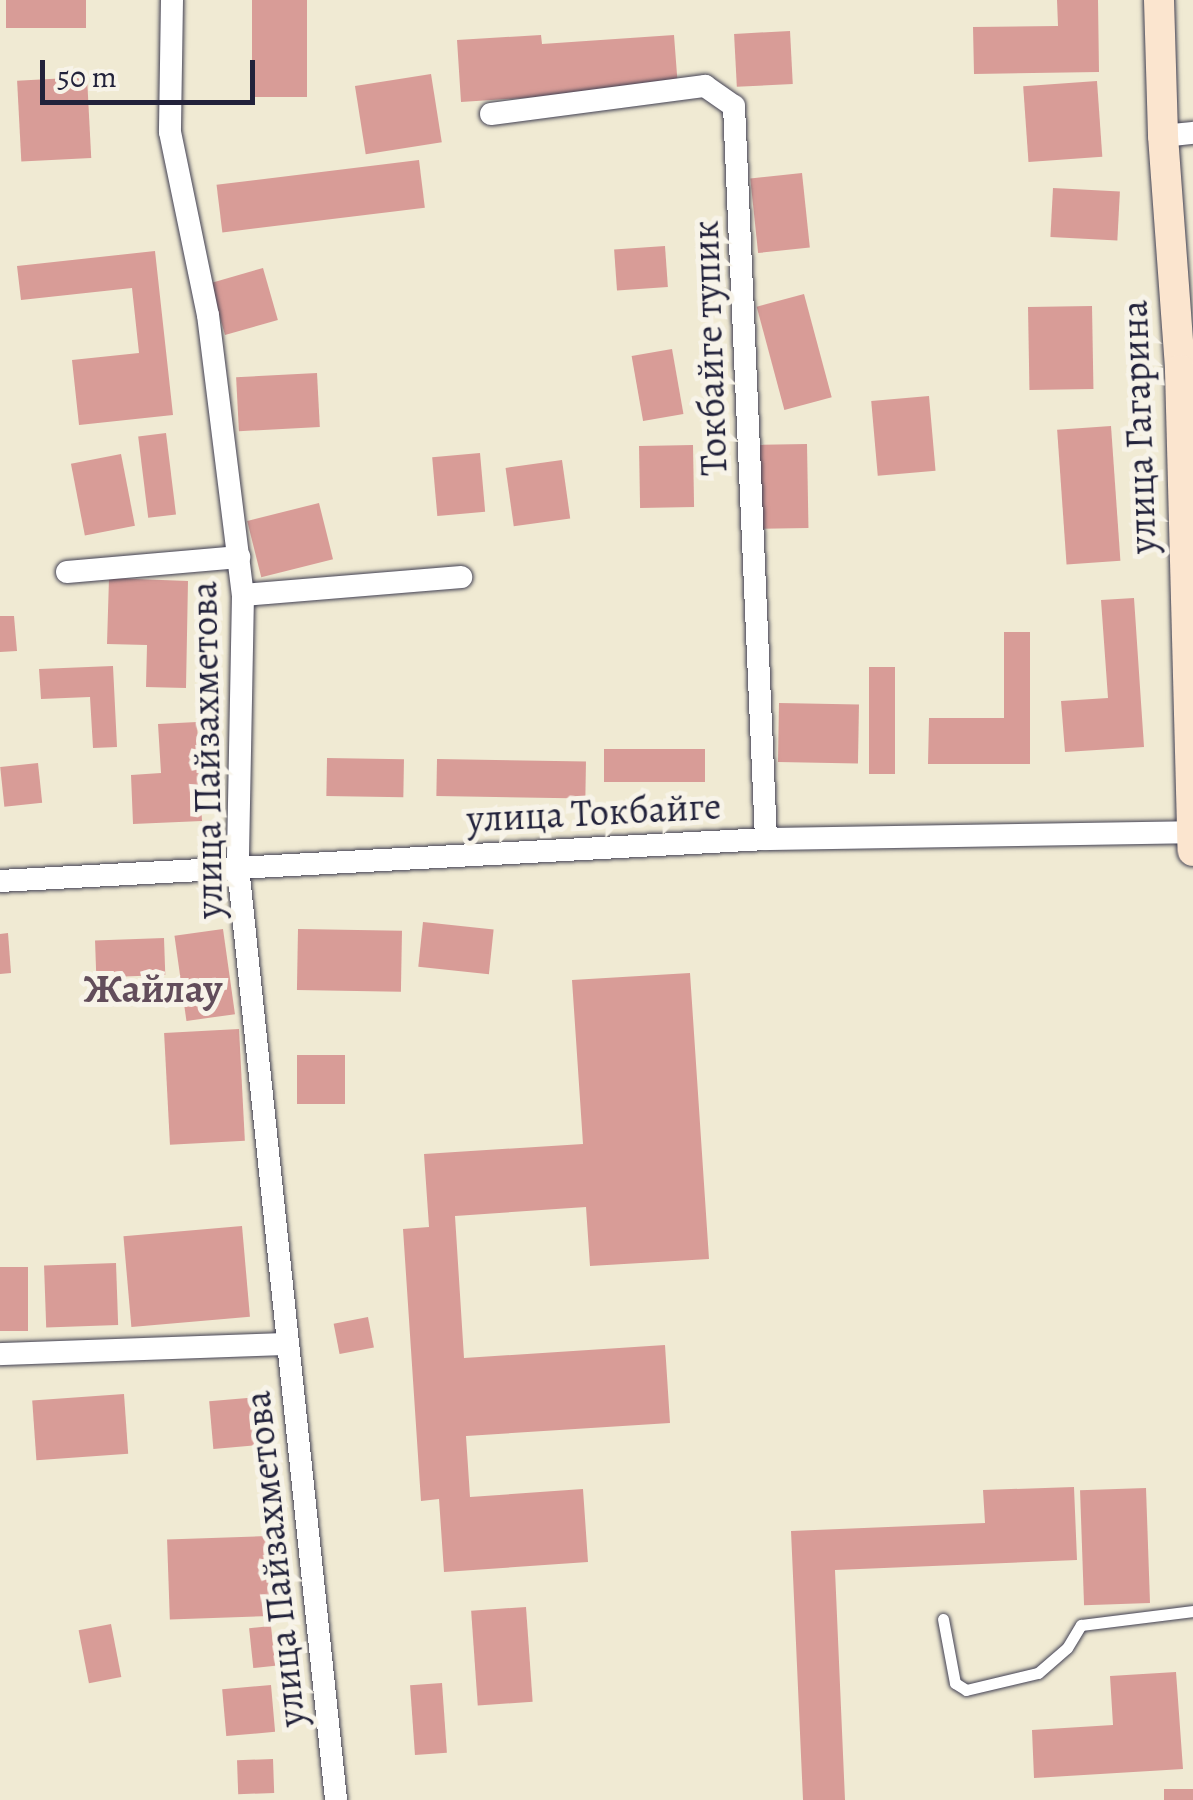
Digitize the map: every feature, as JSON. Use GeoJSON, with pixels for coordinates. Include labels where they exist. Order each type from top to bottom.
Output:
{"type":"FeatureCollection","features":[{"type":"Feature","properties":{"kind":"main road","name":"улица Гагарина"},"geometry":{"type":"LineString","coordinates":[[1159,0],[1178,135],[1187,370],[1193,851]]}},
{"type":"Feature","properties":{"kind":"street","name":"улица Пайзахметова"},"geometry":{"type":"LineString","coordinates":[[172,0],[170,132],[208,314],[243,595],[238,866],[336,1800]]}},
{"type":"Feature","properties":{"kind":"street","name":"Токбайге тупик"},"geometry":{"type":"LineString","coordinates":[[491,114],[705,86],[734,106],[766,839]]}},
{"type":"Feature","properties":{"kind":"street"},"geometry":{"type":"LineString","coordinates":[[67,572],[239,557]]}},
{"type":"Feature","properties":{"kind":"street"},"geometry":{"type":"LineString","coordinates":[[243,595],[461,577]]}},
{"type":"Feature","properties":{"kind":"street","name":"улица Токбайге"},"geometry":{"type":"LineString","coordinates":[[0,881],[766,839],[1192,832]]}},
{"type":"Feature","properties":{"kind":"street"},"geometry":{"type":"LineString","coordinates":[[0,1354],[288,1344]]}},
{"type":"Feature","properties":{"kind":"lane"},"geometry":{"type":"LineString","coordinates":[[943,1618],[955,1683],[966,1690],[1038,1672],[1067,1648],[1082,1625],[1193,1612]]}},
{"type":"Feature","properties":{"kind":"building"},"geometry":{"type":"Polygon","coordinates":[[[6,0],[86,0],[86,28],[6,28],[6,0]]]}},
{"type":"Feature","properties":{"kind":"building"},"geometry":{"type":"Polygon","coordinates":[[[252,0],[307,0],[307,97],[252,97],[252,0]]]}},
{"type":"Feature","properties":{"kind":"building"},"geometry":{"type":"Polygon","coordinates":[[[1057,0],[1098,0],[1099,72],[974,74],[973,27],[1058,26],[1057,0]]]}},
{"type":"Feature","properties":{"kind":"building"},"geometry":{"type":"Polygon","coordinates":[[[790,31],[793,84],[737,87],[734,34],[790,31]]]}},
{"type":"Feature","properties":{"kind":"building"},"geometry":{"type":"Polygon","coordinates":[[[541,35],[542,44],[674,35],[678,88],[461,102],[457,40],[541,35]]]}},
{"type":"Feature","properties":{"kind":"building"},"geometry":{"type":"Polygon","coordinates":[[[431,74],[442,142],[366,154],[355,86],[431,74]]]}},
{"type":"Feature","properties":{"kind":"building"},"geometry":{"type":"Polygon","coordinates":[[[87,77],[91,158],[21,162],[17,81],[87,77]]]}},
{"type":"Feature","properties":{"kind":"building"},"geometry":{"type":"Polygon","coordinates":[[[1097,81],[1102,157],[1028,162],[1023,86],[1097,81]]]}},
{"type":"Feature","properties":{"kind":"building"},"geometry":{"type":"Polygon","coordinates":[[[419,160],[425,208],[222,233],[217,185],[419,160]]]}},
{"type":"Feature","properties":{"kind":"building"},"geometry":{"type":"Polygon","coordinates":[[[802,173],[810,248],[758,253],[750,178],[802,173]]]}},
{"type":"Feature","properties":{"kind":"building"},"geometry":{"type":"Polygon","coordinates":[[[1053,188],[1120,192],[1117,240],[1050,237],[1053,188]]]}},
{"type":"Feature","properties":{"kind":"building"},"geometry":{"type":"Polygon","coordinates":[[[665,246],[668,287],[617,290],[614,250],[665,246]]]}},
{"type":"Feature","properties":{"kind":"building"},"geometry":{"type":"Polygon","coordinates":[[[155,251],[173,415],[79,425],[72,360],[139,353],[132,288],[21,300],[17,266],[155,251]]]}},
{"type":"Feature","properties":{"kind":"building"},"geometry":{"type":"Polygon","coordinates":[[[263,268],[278,320],[225,335],[210,283],[263,268]]]}},
{"type":"Feature","properties":{"kind":"building"},"geometry":{"type":"Polygon","coordinates":[[[804,294],[832,397],[784,410],[757,307],[804,294]]]}},
{"type":"Feature","properties":{"kind":"building"},"geometry":{"type":"Polygon","coordinates":[[[1092,306],[1093,389],[1029,390],[1028,307],[1092,306]]]}},
{"type":"Feature","properties":{"kind":"building"},"geometry":{"type":"Polygon","coordinates":[[[672,349],[683,414],[643,421],[632,356],[672,349]]]}},
{"type":"Feature","properties":{"kind":"building"},"geometry":{"type":"Polygon","coordinates":[[[317,373],[320,427],[239,431],[236,377],[317,373]]]}},
{"type":"Feature","properties":{"kind":"building"},"geometry":{"type":"Polygon","coordinates":[[[929,396],[936,471],[878,476],[871,401],[929,396]]]}},
{"type":"Feature","properties":{"kind":"building"},"geometry":{"type":"Polygon","coordinates":[[[1111,426],[1120,561],[1067,564],[1057,430],[1111,426]]]}},
{"type":"Feature","properties":{"kind":"building"},"geometry":{"type":"Polygon","coordinates":[[[166,433],[176,514],[148,518],[138,436],[166,433]]]}},
{"type":"Feature","properties":{"kind":"building"},"geometry":{"type":"Polygon","coordinates":[[[807,444],[808,528],[759,529],[758,445],[807,444]]]}},
{"type":"Feature","properties":{"kind":"building"},"geometry":{"type":"Polygon","coordinates":[[[693,445],[694,507],[640,508],[639,446],[693,445]]]}},
{"type":"Feature","properties":{"kind":"building"},"geometry":{"type":"Polygon","coordinates":[[[480,453],[485,512],[437,516],[432,457],[480,453]]]}},
{"type":"Feature","properties":{"kind":"building"},"geometry":{"type":"Polygon","coordinates":[[[121,454],[135,526],[85,535],[71,464],[121,454]]]}},
{"type":"Feature","properties":{"kind":"building"},"geometry":{"type":"Polygon","coordinates":[[[562,460],[570,518],[514,526],[506,468],[562,460]]]}},
{"type":"Feature","properties":{"kind":"building"},"geometry":{"type":"Polygon","coordinates":[[[319,503],[333,559],[261,577],[247,521],[319,503]]]}},
{"type":"Feature","properties":{"kind":"building"},"geometry":{"type":"Polygon","coordinates":[[[109,578],[188,581],[186,688],[146,687],[147,645],[107,644],[109,578]]]}},
{"type":"Feature","properties":{"kind":"building"},"geometry":{"type":"Polygon","coordinates":[[[1134,598],[1144,747],[1065,752],[1061,701],[1108,698],[1101,600],[1134,598]]]}},
{"type":"Feature","properties":{"kind":"building"},"geometry":{"type":"Polygon","coordinates":[[[0,616],[14,616],[17,651],[0,652],[0,616]]]}},
{"type":"Feature","properties":{"kind":"building"},"geometry":{"type":"Polygon","coordinates":[[[1004,632],[1030,632],[1030,764],[928,764],[929,718],[1004,718],[1004,632]]]}},
{"type":"Feature","properties":{"kind":"building"},"geometry":{"type":"Polygon","coordinates":[[[113,666],[117,747],[93,748],[90,697],[41,699],[39,669],[113,666]]]}},
{"type":"Feature","properties":{"kind":"building"},"geometry":{"type":"Polygon","coordinates":[[[869,667],[895,667],[895,774],[869,774],[869,667]]]}},
{"type":"Feature","properties":{"kind":"building"},"geometry":{"type":"Polygon","coordinates":[[[779,703],[859,704],[858,763],[778,762],[779,703]]]}},
{"type":"Feature","properties":{"kind":"building"},"geometry":{"type":"Polygon","coordinates":[[[197,722],[202,821],[133,824],[131,775],[161,773],[158,724],[197,722]]]}},
{"type":"Feature","properties":{"kind":"building"},"geometry":{"type":"Polygon","coordinates":[[[604,749],[705,749],[705,782],[604,782],[604,749]]]}},
{"type":"Feature","properties":{"kind":"building"},"geometry":{"type":"Polygon","coordinates":[[[327,758],[404,759],[403,797],[326,796],[327,758]]]}},
{"type":"Feature","properties":{"kind":"building"},"geometry":{"type":"Polygon","coordinates":[[[437,759],[586,762],[585,799],[436,796],[437,759]]]}},
{"type":"Feature","properties":{"kind":"building"},"geometry":{"type":"Polygon","coordinates":[[[38,763],[42,803],[4,807],[0,767],[38,763]]]}},
{"type":"Feature","properties":{"kind":"building"},"geometry":{"type":"Polygon","coordinates":[[[423,922],[494,929],[489,974],[418,967],[423,922]]]}},
{"type":"Feature","properties":{"kind":"building"},"geometry":{"type":"Polygon","coordinates":[[[223,929],[235,1014],[186,1021],[174,936],[223,929]]]}},
{"type":"Feature","properties":{"kind":"building"},"geometry":{"type":"Polygon","coordinates":[[[298,929],[402,931],[401,992],[297,990],[298,929]]]}},
{"type":"Feature","properties":{"kind":"building"},"geometry":{"type":"Polygon","coordinates":[[[8,933],[11,973],[0,974],[0,934],[8,933]]]}},
{"type":"Feature","properties":{"kind":"building"},"geometry":{"type":"Polygon","coordinates":[[[164,938],[165,975],[96,977],[95,940],[164,938]]]}},
{"type":"Feature","properties":{"kind":"building"},"geometry":{"type":"Polygon","coordinates":[[[690,973],[709,1259],[590,1266],[586,1207],[455,1216],[464,1358],[665,1345],[670,1423],[466,1436],[470,1497],[583,1489],[588,1562],[444,1572],[439,1499],[421,1501],[403,1229],[429,1227],[424,1154],[583,1144],[572,980],[690,973]]]}},
{"type":"Feature","properties":{"kind":"building"},"geometry":{"type":"Polygon","coordinates":[[[239,1029],[245,1141],[170,1145],[164,1033],[239,1029]]]}},
{"type":"Feature","properties":{"kind":"building"},"geometry":{"type":"Polygon","coordinates":[[[297,1055],[345,1055],[345,1104],[297,1104],[297,1055]]]}},
{"type":"Feature","properties":{"kind":"building"},"geometry":{"type":"Polygon","coordinates":[[[242,1226],[250,1317],[131,1327],[123,1236],[242,1226]]]}},
{"type":"Feature","properties":{"kind":"building"},"geometry":{"type":"Polygon","coordinates":[[[116,1263],[118,1325],[46,1327],[44,1266],[116,1263]]]}},
{"type":"Feature","properties":{"kind":"building"},"geometry":{"type":"Polygon","coordinates":[[[0,1267],[28,1267],[28,1331],[0,1331],[0,1267]]]}},
{"type":"Feature","properties":{"kind":"building"},"geometry":{"type":"Polygon","coordinates":[[[368,1317],[374,1347],[340,1354],[334,1324],[368,1317]]]}},
{"type":"Feature","properties":{"kind":"building"},"geometry":{"type":"Polygon","coordinates":[[[124,1394],[128,1454],[36,1460],[32,1400],[124,1394]]]}},
{"type":"Feature","properties":{"kind":"building"},"geometry":{"type":"Polygon","coordinates":[[[258,1397],[262,1445],[213,1449],[209,1401],[258,1397]]]}},
{"type":"Feature","properties":{"kind":"building"},"geometry":{"type":"Polygon","coordinates":[[[1074,1487],[1077,1560],[835,1570],[845,1800],[803,1800],[791,1531],[985,1523],[983,1490],[1074,1487]]]}},
{"type":"Feature","properties":{"kind":"building"},"geometry":{"type":"Polygon","coordinates":[[[1146,1488],[1150,1603],[1084,1605],[1080,1490],[1146,1488]]]}},
{"type":"Feature","properties":{"kind":"building"},"geometry":{"type":"Polygon","coordinates":[[[267,1536],[270,1616],[170,1619],[167,1539],[267,1536]]]}},
{"type":"Feature","properties":{"kind":"building"},"geometry":{"type":"Polygon","coordinates":[[[526,1607],[533,1702],[478,1706],[471,1611],[526,1607]]]}},
{"type":"Feature","properties":{"kind":"building"},"geometry":{"type":"Polygon","coordinates":[[[111,1624],[121,1677],[89,1683],[79,1630],[111,1624]]]}},
{"type":"Feature","properties":{"kind":"building"},"geometry":{"type":"Polygon","coordinates":[[[271,1626],[275,1666],[253,1668],[249,1628],[271,1626]]]}},
{"type":"Feature","properties":{"kind":"building"},"geometry":{"type":"Polygon","coordinates":[[[1176,1672],[1183,1769],[1034,1778],[1032,1730],[1113,1725],[1110,1676],[1176,1672]]]}},
{"type":"Feature","properties":{"kind":"building"},"geometry":{"type":"Polygon","coordinates":[[[442,1683],[447,1753],[415,1755],[410,1685],[442,1683]]]}},
{"type":"Feature","properties":{"kind":"building"},"geometry":{"type":"Polygon","coordinates":[[[271,1685],[275,1732],[226,1736],[222,1689],[271,1685]]]}},
{"type":"Feature","properties":{"kind":"building"},"geometry":{"type":"Polygon","coordinates":[[[273,1759],[274,1793],[238,1794],[237,1760],[273,1759]]]}},
{"type":"Feature","properties":{"kind":"building"},"geometry":{"type":"Polygon","coordinates":[[[1164,1789],[1193,1789],[1193,1800],[1164,1800],[1164,1789]]]}},
{"type":"Feature","properties":{"kind":"district","name":"Жайлау"},"geometry":{"type":"Point","coordinates":[153,989]}}]}
